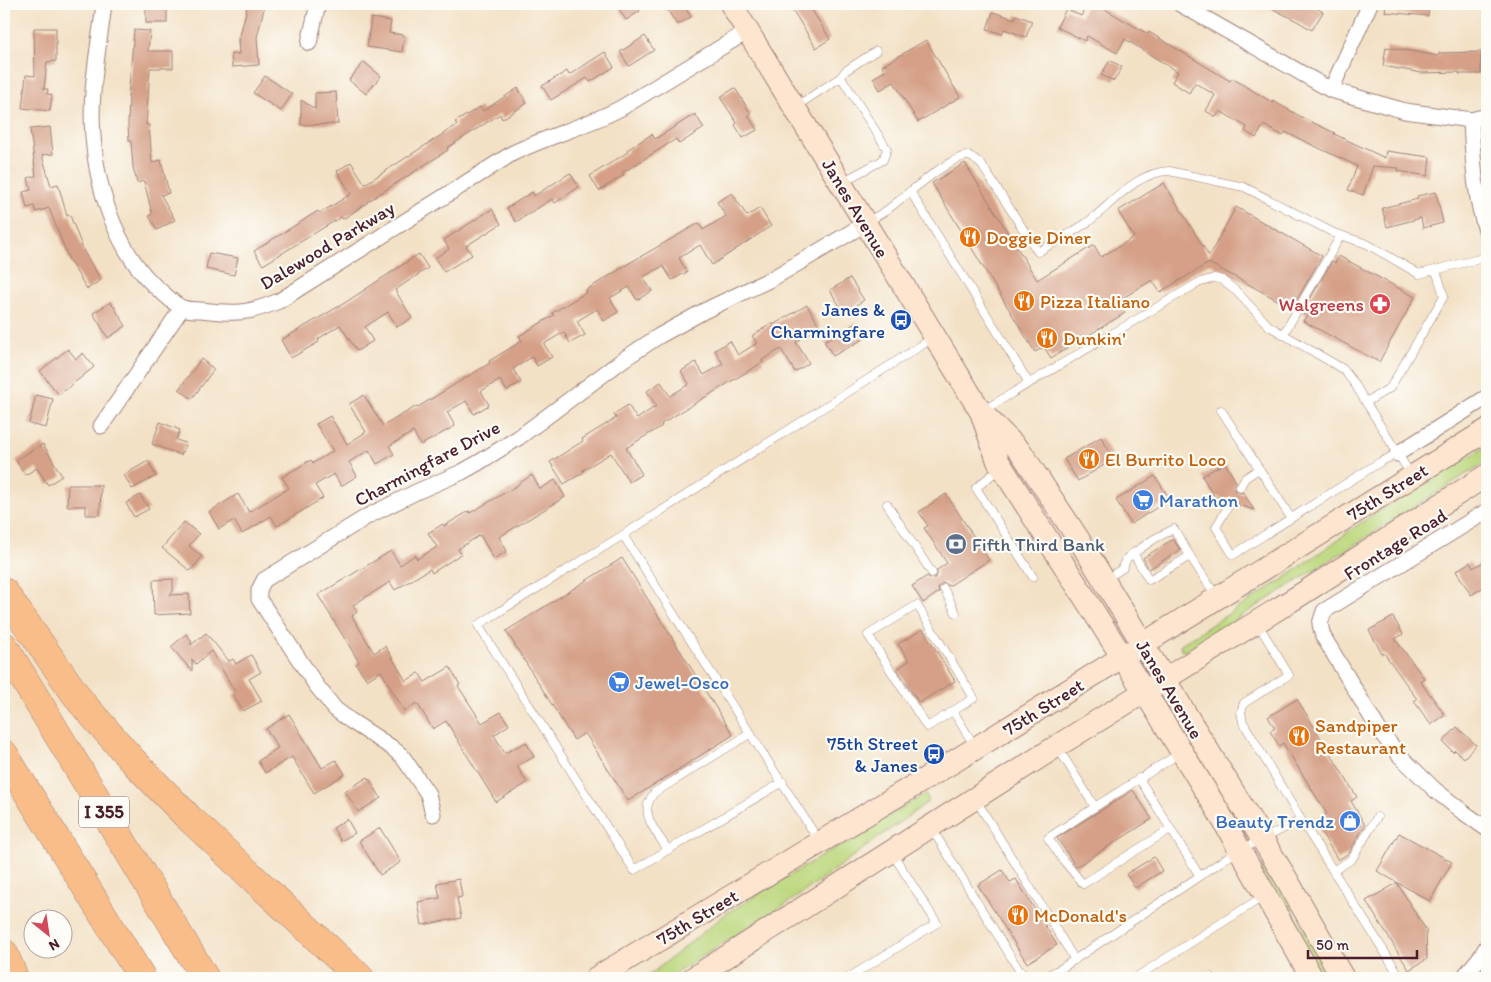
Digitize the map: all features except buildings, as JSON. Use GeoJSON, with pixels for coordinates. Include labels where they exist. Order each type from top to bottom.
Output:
{"type":"FeatureCollection","features":[{"type":"Feature","properties":{"kind":"highway"},"geometry":{"type":"LineString","coordinates":[[4,592],[81,702],[134,762],[188,817],[360,978]]}},
{"type":"Feature","properties":{"kind":"highway","name":"I 355"},"geometry":{"type":"LineString","coordinates":[[4,646],[205,978]]}},
{"type":"Feature","properties":{"kind":"highway","name":"I 355"},"geometry":{"type":"LineString","coordinates":[[4,754],[142,978]]}},
{"type":"Feature","properties":{"kind":"highway"},"geometry":{"type":"LineString","coordinates":[[4,953],[14,978]]}},
{"type":"Feature","properties":{"kind":"main road","name":"Janes Avenue"},"geometry":{"type":"LineString","coordinates":[[731,4],[980,412],[998,461],[1182,752],[1312,978]]}},
{"type":"Feature","properties":{"kind":"main road","name":"Janes Avenue"},"geometry":{"type":"LineString","coordinates":[[980,412],[1021,452],[1104,581],[1286,878],[1342,978]]}},
{"type":"Feature","properties":{"kind":"main road","name":"75th Street"},"geometry":{"type":"LineString","coordinates":[[596,978],[976,748],[1487,430]]}},
{"type":"Feature","properties":{"kind":"main road","name":"75th Street"},"geometry":{"type":"LineString","coordinates":[[693,978],[1487,475]]}},
{"type":"Feature","properties":{"kind":"street"},"geometry":{"type":"LineString","coordinates":[[101,426],[182,308],[147,279],[135,262],[113,223],[100,183],[95,162],[92,134],[93,106],[104,4]]}},
{"type":"Feature","properties":{"kind":"street"},"geometry":{"type":"LineString","coordinates":[[309,43],[318,4]]}},
{"type":"Feature","properties":{"kind":"street"},"geometry":{"type":"LineString","coordinates":[[1180,4],[1331,90],[1405,111],[1471,120],[1487,116]]}},
{"type":"Feature","properties":{"kind":"street"},"geometry":{"type":"LineString","coordinates":[[1331,90],[1370,4]]}},
{"type":"Feature","properties":{"kind":"street","name":"Dalewood Parkway"},"geometry":{"type":"LineString","coordinates":[[182,308],[230,313],[248,312],[279,301],[513,153],[539,141],[604,117],[748,31]]}},
{"type":"Feature","properties":{"kind":"street"},"geometry":{"type":"LineString","coordinates":[[1471,120],[1477,192],[1487,233]]}},
{"type":"Feature","properties":{"kind":"street","name":"Charmingfare Drive"},"geometry":{"type":"LineString","coordinates":[[433,814],[428,794],[402,756],[335,709],[316,685],[259,599],[259,590],[264,580],[368,516],[478,463],[518,438],[624,359],[659,336],[704,311],[773,278],[866,224]]}},
{"type":"Feature","properties":{"kind":"street"},"geometry":{"type":"LineString","coordinates":[[1397,454],[1487,398]]}},
{"type":"Feature","properties":{"kind":"street","name":"Frontage Road"},"geometry":{"type":"LineString","coordinates":[[1487,511],[1324,611],[1320,624],[1323,636],[1380,730],[1400,756],[1435,790],[1487,828]]}},
{"type":"Feature","properties":{"kind":"street"},"geometry":{"type":"LineString","coordinates":[[1463,978],[1487,946]]}},
{"type":"Feature","properties":{"kind":"lane"},"geometry":{"type":"LineString","coordinates":[[795,108],[876,51]]}},
{"type":"Feature","properties":{"kind":"lane"},"geometry":{"type":"LineString","coordinates":[[840,183],[882,160],[887,149],[841,76]]}},
{"type":"Feature","properties":{"kind":"lane"},"geometry":{"type":"LineString","coordinates":[[866,224],[933,174],[960,157],[968,156],[981,164],[1038,252],[1088,222],[1125,191],[1159,172],[1169,171],[1244,187],[1334,233],[1367,244],[1419,274],[1487,257]]}},
{"type":"Feature","properties":{"kind":"lane"},"geometry":{"type":"LineString","coordinates":[[910,191],[1029,383]]}},
{"type":"Feature","properties":{"kind":"lane"},"geometry":{"type":"LineString","coordinates":[[1283,335],[1342,235]]}},
{"type":"Feature","properties":{"kind":"lane"},"geometry":{"type":"LineString","coordinates":[[1366,402],[1390,388],[1444,296],[1436,270]]}},
{"type":"Feature","properties":{"kind":"lane"},"geometry":{"type":"LineString","coordinates":[[980,412],[1198,283],[1214,278],[1222,280],[1236,291],[1269,326],[1343,369],[1366,402],[1412,477]]}},
{"type":"Feature","properties":{"kind":"lane"},"geometry":{"type":"LineString","coordinates":[[783,782],[634,870],[478,625],[623,535],[934,336]]}},
{"type":"Feature","properties":{"kind":"lane"},"geometry":{"type":"LineString","coordinates":[[1221,410],[1290,518]]}},
{"type":"Feature","properties":{"kind":"lane"},"geometry":{"type":"LineString","coordinates":[[1231,502],[1216,527],[1232,555],[1380,462],[1397,454]]}},
{"type":"Feature","properties":{"kind":"lane"},"geometry":{"type":"LineString","coordinates":[[1002,466],[976,488],[1033,577]]}},
{"type":"Feature","properties":{"kind":"lane"},"geometry":{"type":"LineString","coordinates":[[1240,487],[1245,478],[1259,469]]}},
{"type":"Feature","properties":{"kind":"lane"},"geometry":{"type":"LineString","coordinates":[[887,504],[932,573]]}},
{"type":"Feature","properties":{"kind":"lane"},"geometry":{"type":"LineString","coordinates":[[1104,581],[1123,568],[1127,558],[1154,539],[1174,529],[1217,597]]}},
{"type":"Feature","properties":{"kind":"lane"},"geometry":{"type":"LineString","coordinates":[[623,535],[820,842]]}},
{"type":"Feature","properties":{"kind":"lane"},"geometry":{"type":"LineString","coordinates":[[1134,553],[1149,580],[1190,556]]}},
{"type":"Feature","properties":{"kind":"lane"},"geometry":{"type":"LineString","coordinates":[[944,589],[956,614]]}},
{"type":"Feature","properties":{"kind":"lane"},"geometry":{"type":"LineString","coordinates":[[917,605],[974,698],[953,711],[927,727],[868,635],[917,605]]}},
{"type":"Feature","properties":{"kind":"lane"},"geometry":{"type":"LineString","coordinates":[[1256,622],[1289,675],[1244,703],[1241,712],[1243,722],[1301,820],[1400,978]]}},
{"type":"Feature","properties":{"kind":"lane"},"geometry":{"type":"LineString","coordinates":[[953,711],[976,748]]}},
{"type":"Feature","properties":{"kind":"lane"},"geometry":{"type":"LineString","coordinates":[[668,850],[649,819],[648,803],[654,793],[750,733]]}},
{"type":"Feature","properties":{"kind":"lane"},"geometry":{"type":"LineString","coordinates":[[1057,746],[1095,807]]}},
{"type":"Feature","properties":{"kind":"lane"},"geometry":{"type":"LineString","coordinates":[[1170,829],[1083,884],[1048,838],[1182,752]]}},
{"type":"Feature","properties":{"kind":"lane"},"geometry":{"type":"LineString","coordinates":[[1139,778],[1199,875]]}},
{"type":"Feature","properties":{"kind":"lane"},"geometry":{"type":"LineString","coordinates":[[975,798],[1075,960]]}},
{"type":"Feature","properties":{"kind":"lane"},"geometry":{"type":"LineString","coordinates":[[1333,871],[1352,859],[1377,818]]}},
{"type":"Feature","properties":{"kind":"lane"},"geometry":{"type":"LineString","coordinates":[[930,827],[1019,970],[1026,976],[1036,978],[1075,960],[1199,875],[1240,850],[1301,820]]}},
{"type":"Feature","properties":{"kind":"lane"},"geometry":{"type":"LineString","coordinates":[[848,978],[937,923],[892,853]]}},
{"type":"Feature","properties":{"kind":"lane"},"geometry":{"type":"LineString","coordinates":[[1135,978],[1265,896]]}},
{"type":"Feature","properties":{"kind":"green space"},"geometry":{"type":"Polygon","coordinates":[[[1487,446],[1487,461],[1186,651],[1182,651],[1181,644],[1285,578],[1366,519],[1487,446]]]}},
{"type":"Feature","properties":{"kind":"green space"},"geometry":{"type":"Polygon","coordinates":[[[925,794],[929,801],[794,899],[668,978],[646,978],[727,913],[925,794]]]}},
{"type":"Feature","properties":{"kind":"green space"},"geometry":{"type":"Polygon","coordinates":[[[1262,866],[1266,866],[1333,978],[1322,978],[1261,870],[1262,866]]]}},
{"type":"Feature","properties":{"kind":"place","name":"Doggie Diner"},"geometry":{"type":"Point","coordinates":[970,237]}},
{"type":"Feature","properties":{"kind":"place","name":"Pizza Italiano"},"geometry":{"type":"Point","coordinates":[1024,301]}},
{"type":"Feature","properties":{"kind":"place","name":"Walgreens"},"geometry":{"type":"Point","coordinates":[1380,304]}},
{"type":"Feature","properties":{"kind":"place","name":"Janes & Charmingfare"},"geometry":{"type":"Point","coordinates":[901,320]}},
{"type":"Feature","properties":{"kind":"place","name":"Dunkin'"},"geometry":{"type":"Point","coordinates":[1047,338]}},
{"type":"Feature","properties":{"kind":"place","name":"El Burrito Loco"},"geometry":{"type":"Point","coordinates":[1089,459]}},
{"type":"Feature","properties":{"kind":"place","name":"Marathon"},"geometry":{"type":"Point","coordinates":[1143,500]}},
{"type":"Feature","properties":{"kind":"place","name":"Fifth Third Bank"},"geometry":{"type":"Point","coordinates":[956,544]}},
{"type":"Feature","properties":{"kind":"place","name":"Jewel-Osco"},"geometry":{"type":"Point","coordinates":[619,682]}},
{"type":"Feature","properties":{"kind":"place","name":"Sandpiper Restaurant"},"geometry":{"type":"Point","coordinates":[1299,736]}},
{"type":"Feature","properties":{"kind":"place","name":"75th Street & Janes"},"geometry":{"type":"Point","coordinates":[934,754]}},
{"type":"Feature","properties":{"kind":"place","name":"Beauty Trendz"},"geometry":{"type":"Point","coordinates":[1350,821]}},
{"type":"Feature","properties":{"kind":"place","name":"McDonald's"},"geometry":{"type":"Point","coordinates":[1018,915]}}]}
